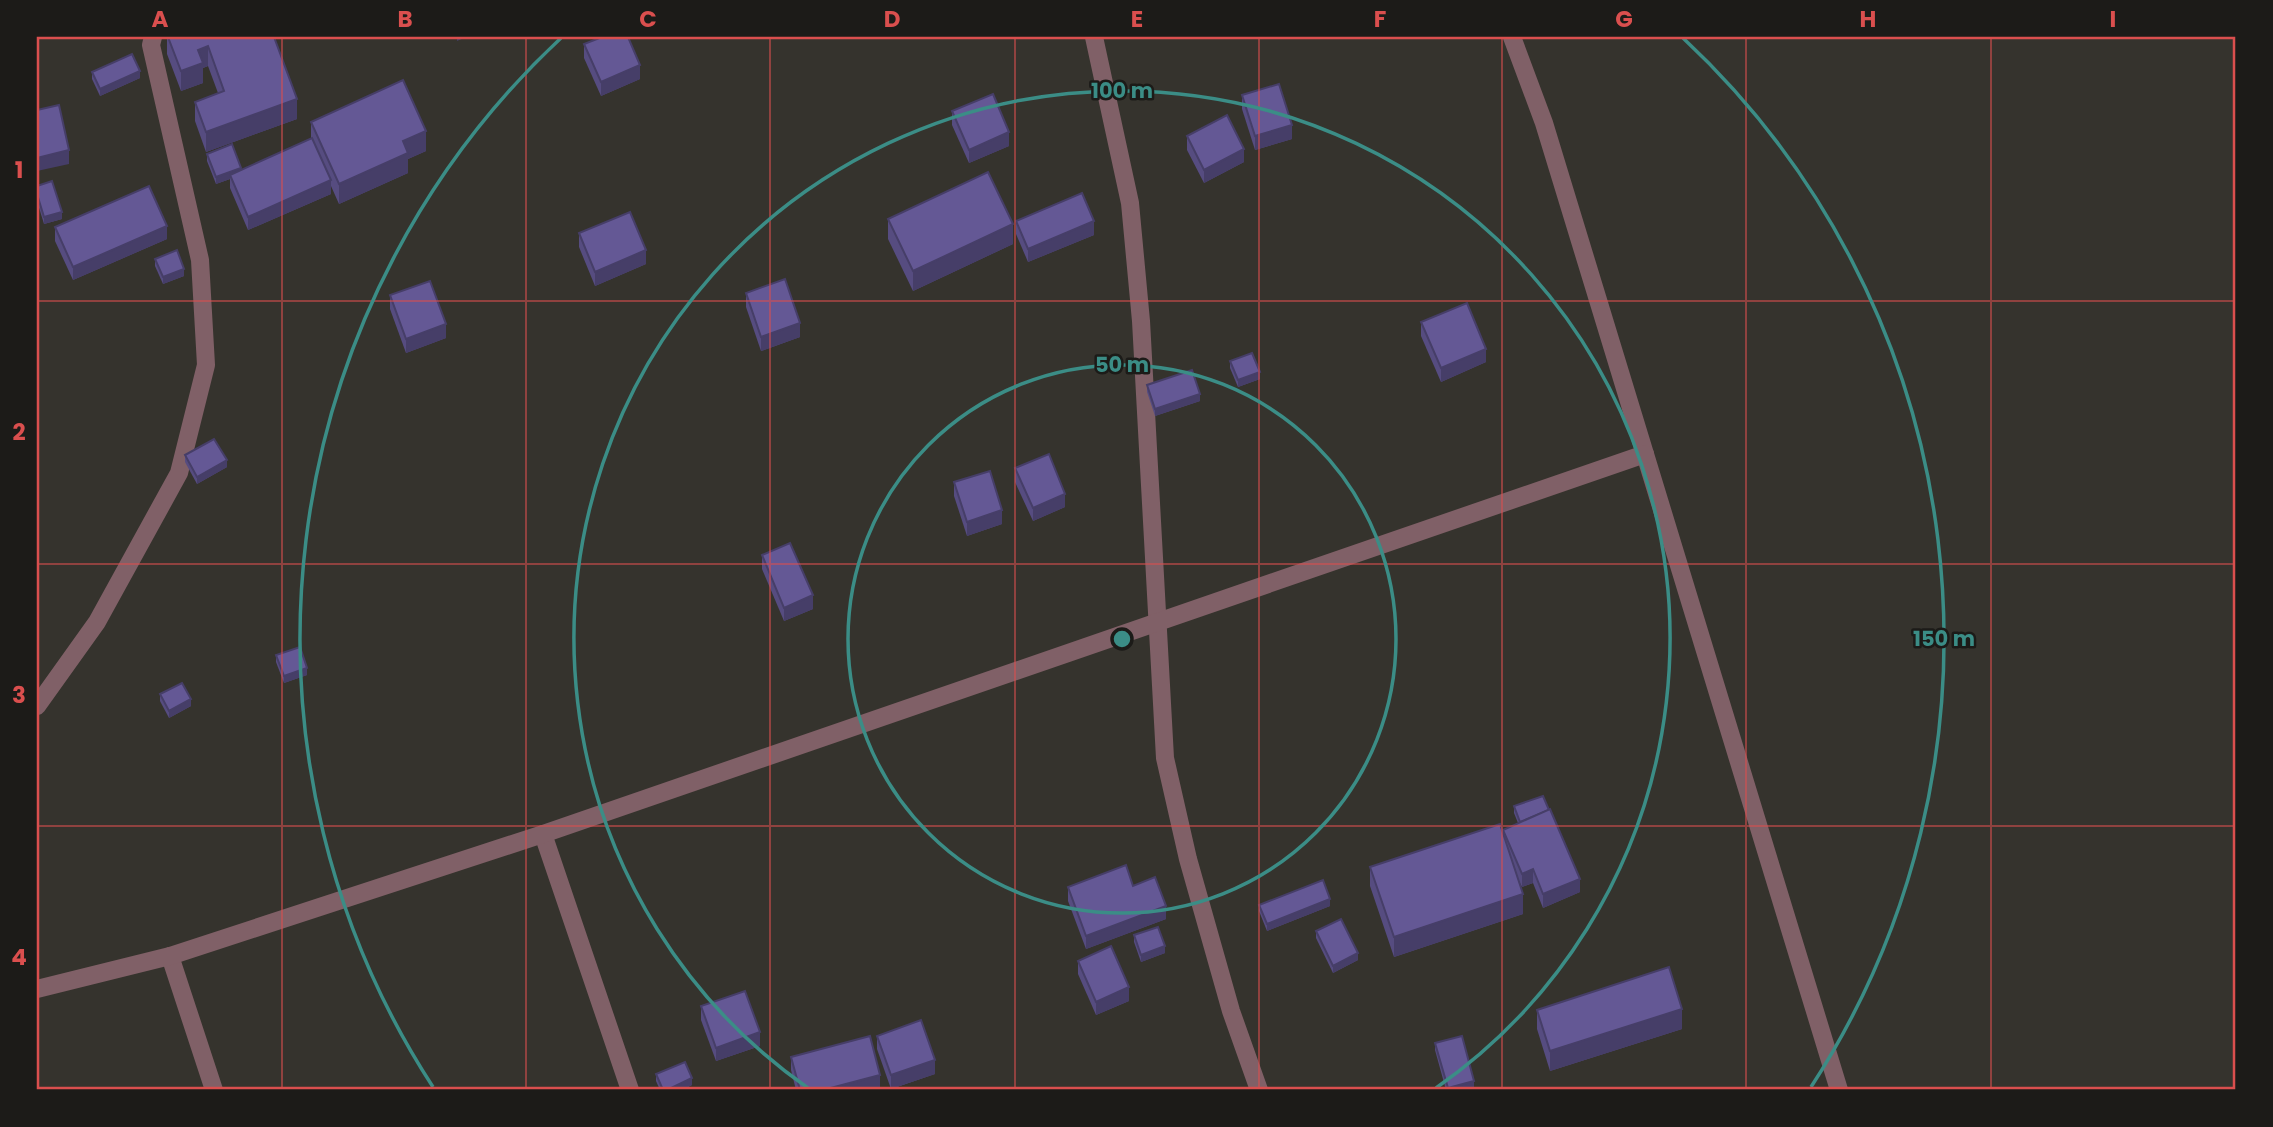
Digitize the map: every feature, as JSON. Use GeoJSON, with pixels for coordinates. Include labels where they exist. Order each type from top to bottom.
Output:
{"type":"FeatureCollection","features":[{"type":"Feature","properties":{"kind":"street"},"geometry":{"type":"LineString","coordinates":[[37,706],[97,622],[179,473],[206,365],[200,260],[151,45],[153,37]]}},
{"type":"Feature","properties":{"kind":"street"},"geometry":{"type":"LineString","coordinates":[[1094,37],[1130,202],[1141,321],[1165,758],[1188,859],[1227,998],[1259,1090]]}},
{"type":"Feature","properties":{"kind":"street"},"geometry":{"type":"LineString","coordinates":[[1512,37],[1544,123],[1839,1090]]}},
{"type":"Feature","properties":{"kind":"street"},"geometry":{"type":"LineString","coordinates":[[37,989],[170,956],[543,834],[1645,454]]}},
{"type":"Feature","properties":{"kind":"street"},"geometry":{"type":"LineString","coordinates":[[543,834],[630,1090]]}},
{"type":"Feature","properties":{"kind":"street"},"geometry":{"type":"LineString","coordinates":[[170,956],[214,1090]]}},
{"type":"Feature","properties":{"kind":"building"},"geometry":{"type":"Polygon","coordinates":[[[168,37],[274,37],[297,99],[206,132],[195,102],[224,91],[208,46],[198,50],[203,63],[181,71],[168,37]]]}},
{"type":"Feature","properties":{"kind":"building"},"geometry":{"type":"Polygon","coordinates":[[[602,37],[628,37],[640,65],[601,82],[584,44],[602,37]]]}},
{"type":"Feature","properties":{"kind":"building"},"geometry":{"type":"Polygon","coordinates":[[[132,54],[140,71],[100,89],[92,72],[132,54]]]}},
{"type":"Feature","properties":{"kind":"building"},"geometry":{"type":"Polygon","coordinates":[[[403,80],[426,131],[403,141],[408,153],[339,184],[311,122],[403,80]]]}},
{"type":"Feature","properties":{"kind":"building"},"geometry":{"type":"Polygon","coordinates":[[[1279,84],[1292,125],[1255,136],[1242,95],[1279,84]]]}},
{"type":"Feature","properties":{"kind":"building"},"geometry":{"type":"Polygon","coordinates":[[[993,94],[1009,132],[969,150],[952,111],[993,94]]]}},
{"type":"Feature","properties":{"kind":"building"},"geometry":{"type":"Polygon","coordinates":[[[59,105],[69,150],[37,158],[37,110],[59,105]]]}},
{"type":"Feature","properties":{"kind":"building"},"geometry":{"type":"Polygon","coordinates":[[[1227,115],[1244,149],[1204,170],[1187,136],[1227,115]]]}},
{"type":"Feature","properties":{"kind":"building"},"geometry":{"type":"Polygon","coordinates":[[[312,138],[331,180],[248,217],[230,175],[312,138]]]}},
{"type":"Feature","properties":{"kind":"building"},"geometry":{"type":"Polygon","coordinates":[[[232,144],[241,168],[216,177],[207,154],[232,144]]]}},
{"type":"Feature","properties":{"kind":"building"},"geometry":{"type":"Polygon","coordinates":[[[988,172],[1013,224],[913,271],[888,219],[988,172]]]}},
{"type":"Feature","properties":{"kind":"building"},"geometry":{"type":"Polygon","coordinates":[[[52,181],[62,212],[44,217],[37,186],[52,181]]]}},
{"type":"Feature","properties":{"kind":"building"},"geometry":{"type":"Polygon","coordinates":[[[149,186],[167,226],[73,267],[55,227],[149,186]]]}},
{"type":"Feature","properties":{"kind":"building"},"geometry":{"type":"Polygon","coordinates":[[[1082,193],[1094,221],[1028,249],[1016,221],[1082,193]]]}},
{"type":"Feature","properties":{"kind":"building"},"geometry":{"type":"Polygon","coordinates":[[[630,212],[646,250],[595,272],[579,233],[630,212]]]}},
{"type":"Feature","properties":{"kind":"building"},"geometry":{"type":"Polygon","coordinates":[[[177,250],[184,269],[163,277],[155,259],[177,250]]]}},
{"type":"Feature","properties":{"kind":"building"},"geometry":{"type":"Polygon","coordinates":[[[785,279],[800,323],[761,337],[746,293],[785,279]]]}},
{"type":"Feature","properties":{"kind":"building"},"geometry":{"type":"Polygon","coordinates":[[[430,281],[446,324],[406,339],[390,295],[430,281]]]}},
{"type":"Feature","properties":{"kind":"building"},"geometry":{"type":"Polygon","coordinates":[[[1467,303],[1486,349],[1441,368],[1421,322],[1467,303]]]}},
{"type":"Feature","properties":{"kind":"building"},"geometry":{"type":"Polygon","coordinates":[[[1252,353],[1260,372],[1238,380],[1230,361],[1252,353]]]}},
{"type":"Feature","properties":{"kind":"building"},"geometry":{"type":"Polygon","coordinates":[[[1192,370],[1200,394],[1155,409],[1147,385],[1192,370]]]}},
{"type":"Feature","properties":{"kind":"building"},"geometry":{"type":"Polygon","coordinates":[[[214,439],[227,460],[197,477],[185,455],[214,439]]]}},
{"type":"Feature","properties":{"kind":"building"},"geometry":{"type":"Polygon","coordinates":[[[1049,454],[1065,494],[1033,508],[1015,468],[1049,454]]]}},
{"type":"Feature","properties":{"kind":"building"},"geometry":{"type":"Polygon","coordinates":[[[990,471],[1002,510],[967,522],[954,482],[990,471]]]}},
{"type":"Feature","properties":{"kind":"building"},"geometry":{"type":"Polygon","coordinates":[[[790,543],[813,595],[784,608],[762,555],[790,543]]]}},
{"type":"Feature","properties":{"kind":"building"},"geometry":{"type":"Polygon","coordinates":[[[300,647],[307,668],[284,676],[276,655],[300,647]]]}},
{"type":"Feature","properties":{"kind":"building"},"geometry":{"type":"Polygon","coordinates":[[[182,683],[191,699],[169,711],[160,694],[182,683]]]}},
{"type":"Feature","properties":{"kind":"building"},"geometry":{"type":"Polygon","coordinates":[[[1543,796],[1549,810],[1520,822],[1514,806],[1543,796]]]}},
{"type":"Feature","properties":{"kind":"building"},"geometry":{"type":"Polygon","coordinates":[[[1550,809],[1580,879],[1543,894],[1533,869],[1522,874],[1503,830],[1550,809]]]}},
{"type":"Feature","properties":{"kind":"building"},"geometry":{"type":"Polygon","coordinates":[[[1500,824],[1523,894],[1394,937],[1370,867],[1500,824]]]}},
{"type":"Feature","properties":{"kind":"building"},"geometry":{"type":"Polygon","coordinates":[[[1126,865],[1133,886],[1155,877],[1166,906],[1086,936],[1068,887],[1126,865]]]}},
{"type":"Feature","properties":{"kind":"building"},"geometry":{"type":"Polygon","coordinates":[[[1323,880],[1330,899],[1267,924],[1259,905],[1323,880]]]}},
{"type":"Feature","properties":{"kind":"building"},"geometry":{"type":"Polygon","coordinates":[[[1341,919],[1358,953],[1333,966],[1316,931],[1341,919]]]}},
{"type":"Feature","properties":{"kind":"building"},"geometry":{"type":"Polygon","coordinates":[[[1158,927],[1165,946],[1141,955],[1134,935],[1158,927]]]}},
{"type":"Feature","properties":{"kind":"building"},"geometry":{"type":"Polygon","coordinates":[[[1111,946],[1129,987],[1096,1002],[1078,961],[1111,946]]]}},
{"type":"Feature","properties":{"kind":"building"},"geometry":{"type":"Polygon","coordinates":[[[1669,967],[1682,1009],[1550,1051],[1537,1010],[1669,967]]]}},
{"type":"Feature","properties":{"kind":"building"},"geometry":{"type":"Polygon","coordinates":[[[745,991],[760,1032],[716,1048],[701,1006],[745,991]]]}},
{"type":"Feature","properties":{"kind":"building"},"geometry":{"type":"Polygon","coordinates":[[[921,1020],[935,1060],[891,1075],[877,1036],[921,1020]]]}},
{"type":"Feature","properties":{"kind":"building"},"geometry":{"type":"Polygon","coordinates":[[[870,1036],[880,1075],[823,1090],[800,1090],[791,1057],[870,1036]]]}},
{"type":"Feature","properties":{"kind":"building"},"geometry":{"type":"Polygon","coordinates":[[[1462,1036],[1474,1081],[1448,1088],[1435,1043],[1462,1036]]]}},
{"type":"Feature","properties":{"kind":"building"},"geometry":{"type":"Polygon","coordinates":[[[685,1062],[692,1078],[663,1090],[656,1074],[685,1062]]]}}]}
